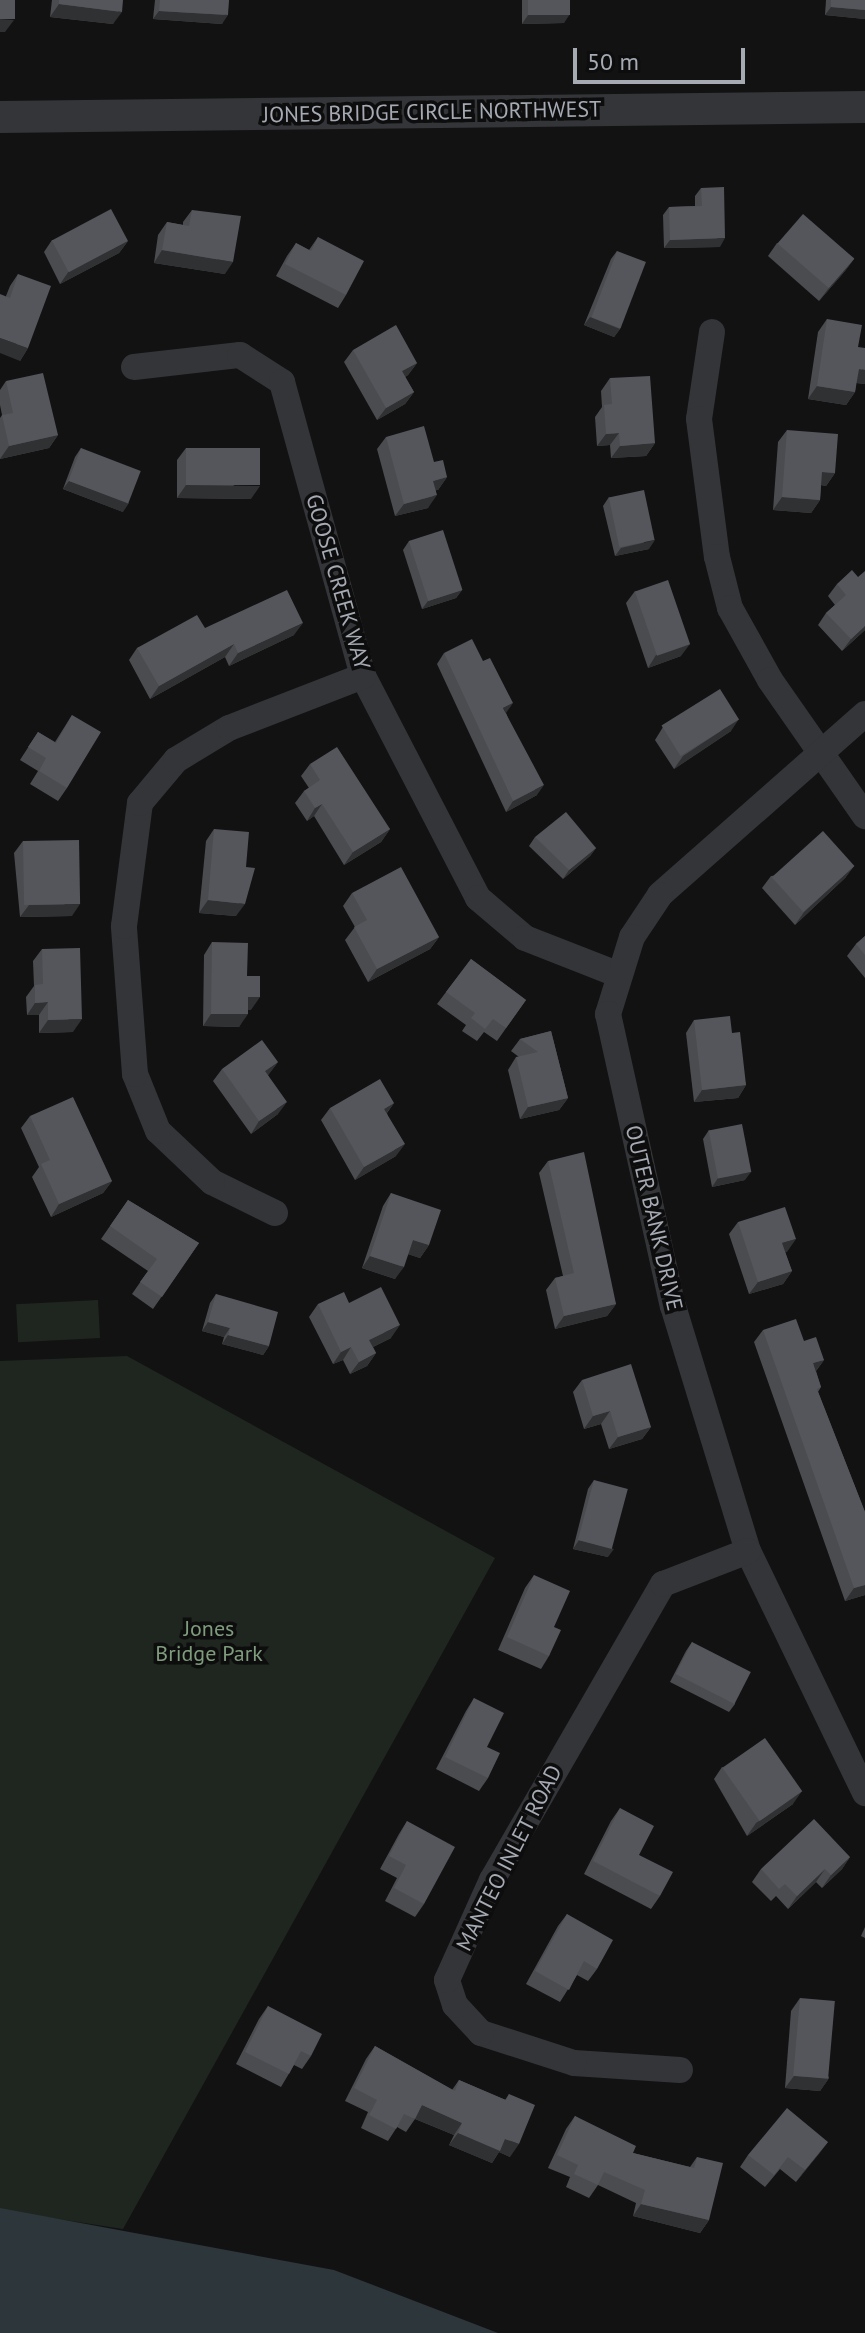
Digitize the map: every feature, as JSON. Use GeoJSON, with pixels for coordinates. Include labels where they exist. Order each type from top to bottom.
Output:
{"type":"FeatureCollection","features":[{"type":"Feature","properties":{"kind":"street","name":"JONES BRIDGE CIRCLE NORTHWEST"},"geometry":{"type":"LineString","coordinates":[[0,117],[865,107]]}},
{"type":"Feature","properties":{"kind":"street"},"geometry":{"type":"LineString","coordinates":[[712,332],[699,419],[717,557],[730,608],[770,680],[865,816]]}},
{"type":"Feature","properties":{"kind":"street","name":"GOOSE CREEK WAY"},"geometry":{"type":"LineString","coordinates":[[134,367],[240,355],[282,382],[363,676],[478,898],[525,938],[617,974]]}},
{"type":"Feature","properties":{"kind":"street"},"geometry":{"type":"LineString","coordinates":[[275,1213],[212,1182],[158,1131],[135,1074],[124,926],[140,803],[176,760],[229,728],[363,676]]}},
{"type":"Feature","properties":{"kind":"street","name":"OUTER BANK DRIVE"},"geometry":{"type":"LineString","coordinates":[[865,714],[660,895],[632,937],[617,974],[608,1014],[666,1276],[748,1551],[865,1793]]}},
{"type":"Feature","properties":{"kind":"street","name":"MANTEO INLET ROAD"},"geometry":{"type":"LineString","coordinates":[[680,2070],[574,2063],[481,2033],[455,2005],[447,1980],[492,1880],[663,1584],[748,1551]]}},
{"type":"Feature","properties":{"kind":"green space"},"geometry":{"type":"Polygon","coordinates":[[[98,1300],[100,1338],[18,1342],[16,1304],[98,1300]]]}},
{"type":"Feature","properties":{"kind":"green space","name":"Jones Bridge Park"},"geometry":{"type":"Polygon","coordinates":[[[127,1356],[495,1558],[123,2229],[0,2210],[0,1361],[127,1356]]]}},
{"type":"Feature","properties":{"kind":"shaded area"},"geometry":{"type":"Polygon","coordinates":[[[0,2208],[334,2270],[498,2333],[0,2333],[0,2208]]]}},
{"type":"Feature","properties":{"kind":"building"},"geometry":{"type":"Polygon","coordinates":[[[0,0],[15,0],[15,19],[0,19],[0,0]]]}},
{"type":"Feature","properties":{"kind":"building"},"geometry":{"type":"Polygon","coordinates":[[[59,0],[123,0],[122,12],[59,4],[59,0]]]}},
{"type":"Feature","properties":{"kind":"building"},"geometry":{"type":"Polygon","coordinates":[[[160,0],[229,0],[228,15],[159,11],[160,0]]]}},
{"type":"Feature","properties":{"kind":"building"},"geometry":{"type":"Polygon","coordinates":[[[528,0],[570,0],[570,15],[528,15],[528,0]]]}},
{"type":"Feature","properties":{"kind":"building"},"geometry":{"type":"Polygon","coordinates":[[[831,0],[865,0],[865,10],[831,7],[831,0]]]}},
{"type":"Feature","properties":{"kind":"building"},"geometry":{"type":"Polygon","coordinates":[[[724,187],[725,238],[670,240],[669,207],[702,206],[701,188],[724,187]]]}},
{"type":"Feature","properties":{"kind":"building"},"geometry":{"type":"Polygon","coordinates":[[[111,209],[128,241],[69,272],[52,240],[111,209]]]}},
{"type":"Feature","properties":{"kind":"building"},"geometry":{"type":"Polygon","coordinates":[[[192,210],[241,216],[233,262],[162,250],[167,222],[189,226],[192,210]]]}},
{"type":"Feature","properties":{"kind":"building"},"geometry":{"type":"Polygon","coordinates":[[[803,214],[854,259],[829,288],[777,243],[803,214]]]}},
{"type":"Feature","properties":{"kind":"building"},"geometry":{"type":"Polygon","coordinates":[[[318,237],[364,261],[346,295],[285,264],[296,243],[311,251],[318,237]]]}},
{"type":"Feature","properties":{"kind":"building"},"geometry":{"type":"Polygon","coordinates":[[[617,251],[646,262],[620,328],[592,317],[617,251]]]}},
{"type":"Feature","properties":{"kind":"building"},"geometry":{"type":"Polygon","coordinates":[[[18,274],[51,286],[28,348],[0,338],[0,294],[10,298],[18,274]]]}},
{"type":"Feature","properties":{"kind":"building"},"geometry":{"type":"Polygon","coordinates":[[[827,319],[862,325],[858,347],[865,348],[865,370],[859,369],[855,392],[817,386],[827,319]]]}},
{"type":"Feature","properties":{"kind":"building"},"geometry":{"type":"Polygon","coordinates":[[[396,325],[417,363],[402,371],[414,392],[386,408],[353,350],[396,325]]]}},
{"type":"Feature","properties":{"kind":"building"},"geometry":{"type":"Polygon","coordinates":[[[43,373],[58,435],[9,446],[2,415],[13,413],[6,381],[43,373]]]}},
{"type":"Feature","properties":{"kind":"building"},"geometry":{"type":"Polygon","coordinates":[[[650,376],[655,443],[620,446],[619,433],[606,434],[604,405],[612,404],[610,378],[650,376]]]}},
{"type":"Feature","properties":{"kind":"building"},"geometry":{"type":"Polygon","coordinates":[[[424,426],[434,462],[443,460],[447,477],[433,481],[437,495],[404,504],[386,437],[424,426]]]}},
{"type":"Feature","properties":{"kind":"building"},"geometry":{"type":"Polygon","coordinates":[[[787,430],[838,434],[835,473],[822,472],[820,500],[782,497],[787,430]]]}},
{"type":"Feature","properties":{"kind":"building"},"geometry":{"type":"Polygon","coordinates":[[[81,448],[141,471],[128,504],[68,481],[81,448]]]}},
{"type":"Feature","properties":{"kind":"building"},"geometry":{"type":"Polygon","coordinates":[[[186,448],[260,448],[260,485],[186,485],[186,448]]]}},
{"type":"Feature","properties":{"kind":"building"},"geometry":{"type":"Polygon","coordinates":[[[644,490],[655,540],[619,547],[609,497],[644,490]]]}},
{"type":"Feature","properties":{"kind":"building"},"geometry":{"type":"Polygon","coordinates":[[[443,530],[462,590],[428,601],[409,541],[443,530]]]}},
{"type":"Feature","properties":{"kind":"building"},"geometry":{"type":"Polygon","coordinates":[[[852,570],[858,577],[865,571],[865,626],[851,639],[826,613],[846,595],[837,584],[852,570]]]}},
{"type":"Feature","properties":{"kind":"building"},"geometry":{"type":"Polygon","coordinates":[[[668,580],[690,644],[657,656],[635,591],[668,580]]]}},
{"type":"Feature","properties":{"kind":"building"},"geometry":{"type":"Polygon","coordinates":[[[287,590],[303,623],[238,653],[234,644],[159,686],[137,648],[197,615],[205,628],[287,590]]]}},
{"type":"Feature","properties":{"kind":"building"},"geometry":{"type":"Polygon","coordinates":[[[472,639],[483,661],[490,658],[513,703],[503,708],[544,785],[513,801],[444,653],[472,639]]]}},
{"type":"Feature","properties":{"kind":"building"},"geometry":{"type":"Polygon","coordinates":[[[720,689],[739,720],[681,756],[661,726],[720,689]]]}},
{"type":"Feature","properties":{"kind":"building"},"geometry":{"type":"Polygon","coordinates":[[[72,715],[101,732],[67,788],[39,771],[46,758],[28,747],[38,732],[56,743],[72,715]]]}},
{"type":"Feature","properties":{"kind":"building"},"geometry":{"type":"Polygon","coordinates":[[[337,747],[390,829],[353,852],[322,804],[315,808],[304,791],[320,780],[310,764],[337,747]]]}},
{"type":"Feature","properties":{"kind":"building"},"geometry":{"type":"Polygon","coordinates":[[[566,812],[596,848],[569,870],[535,837],[566,812]]]}},
{"type":"Feature","properties":{"kind":"building"},"geometry":{"type":"Polygon","coordinates":[[[214,829],[249,832],[246,867],[255,868],[245,904],[208,900],[214,829]]]}},
{"type":"Feature","properties":{"kind":"building"},"geometry":{"type":"Polygon","coordinates":[[[823,831],[854,866],[803,912],[772,877],[823,831]]]}},
{"type":"Feature","properties":{"kind":"building"},"geometry":{"type":"Polygon","coordinates":[[[79,840],[80,904],[24,905],[23,841],[79,840]]]}},
{"type":"Feature","properties":{"kind":"building"},"geometry":{"type":"Polygon","coordinates":[[[401,867],[439,937],[377,969],[354,927],[367,920],[352,893],[401,867]]]}},
{"type":"Feature","properties":{"kind":"building"},"geometry":{"type":"Polygon","coordinates":[[[865,936],[865,955],[856,944],[865,936]]]}},
{"type":"Feature","properties":{"kind":"building"},"geometry":{"type":"Polygon","coordinates":[[[212,942],[248,943],[247,976],[260,976],[260,997],[248,997],[248,1014],[211,1014],[212,942]]]}},
{"type":"Feature","properties":{"kind":"building"},"geometry":{"type":"Polygon","coordinates":[[[80,948],[82,1019],[48,1020],[48,1002],[35,1003],[35,985],[43,984],[42,949],[80,948]]]}},
{"type":"Feature","properties":{"kind":"building"},"geometry":{"type":"Polygon","coordinates":[[[471,959],[526,1000],[506,1028],[493,1019],[485,1029],[471,1018],[475,1013],[446,992],[471,959]]]}},
{"type":"Feature","properties":{"kind":"building"},"geometry":{"type":"Polygon","coordinates":[[[730,1016],[732,1033],[740,1032],[746,1085],[702,1090],[694,1020],[730,1016]]]}},
{"type":"Feature","properties":{"kind":"building"},"geometry":{"type":"Polygon","coordinates":[[[551,1031],[568,1098],[528,1107],[516,1057],[538,1052],[520,1039],[551,1031]]]}},
{"type":"Feature","properties":{"kind":"building"},"geometry":{"type":"Polygon","coordinates":[[[262,1040],[278,1062],[265,1071],[287,1102],[259,1121],[222,1069],[262,1040]]]}},
{"type":"Feature","properties":{"kind":"building"},"geometry":{"type":"Polygon","coordinates":[[[380,1079],[394,1103],[384,1109],[405,1144],[364,1167],[330,1108],[380,1079]]]}},
{"type":"Feature","properties":{"kind":"building"},"geometry":{"type":"Polygon","coordinates":[[[73,1097],[112,1181],[59,1204],[41,1164],[50,1160],[30,1116],[73,1097]]]}},
{"type":"Feature","properties":{"kind":"building"},"geometry":{"type":"Polygon","coordinates":[[[742,1124],[751,1172],[718,1179],[709,1130],[742,1124]]]}},
{"type":"Feature","properties":{"kind":"building"},"geometry":{"type":"Polygon","coordinates":[[[584,1152],[616,1304],[564,1316],[555,1278],[574,1273],[548,1161],[584,1152]]]}},
{"type":"Feature","properties":{"kind":"building"},"geometry":{"type":"Polygon","coordinates":[[[391,1193],[441,1210],[429,1245],[413,1240],[404,1267],[370,1256],[391,1193]]]}},
{"type":"Feature","properties":{"kind":"building"},"geometry":{"type":"Polygon","coordinates":[[[128,1200],[199,1243],[162,1297],[140,1282],[157,1259],[110,1226],[128,1200]]]}},
{"type":"Feature","properties":{"kind":"building"},"geometry":{"type":"Polygon","coordinates":[[[785,1207],[796,1239],[782,1243],[792,1271],[758,1282],[738,1222],[785,1207]]]}},
{"type":"Feature","properties":{"kind":"building"},"geometry":{"type":"Polygon","coordinates":[[[381,1287],[400,1325],[369,1340],[376,1353],[359,1362],[351,1347],[341,1352],[318,1304],[344,1292],[349,1303],[381,1287]]]}},
{"type":"Feature","properties":{"kind":"building"},"geometry":{"type":"Polygon","coordinates":[[[216,1294],[278,1312],[269,1346],[228,1335],[230,1328],[208,1322],[216,1294]]]}},
{"type":"Feature","properties":{"kind":"building"},"geometry":{"type":"Polygon","coordinates":[[[796,1319],[804,1341],[816,1337],[824,1360],[813,1363],[821,1387],[817,1389],[865,1512],[865,1585],[854,1588],[763,1330],[796,1319]]]}},
{"type":"Feature","properties":{"kind":"building"},"geometry":{"type":"Polygon","coordinates":[[[631,1364],[651,1427],[618,1437],[610,1411],[593,1416],[582,1380],[631,1364]]]}},
{"type":"Feature","properties":{"kind":"building"},"geometry":{"type":"Polygon","coordinates":[[[594,1480],[628,1489],[612,1549],[578,1540],[594,1480]]]}},
{"type":"Feature","properties":{"kind":"building"},"geometry":{"type":"Polygon","coordinates":[[[534,1575],[570,1591],[554,1627],[561,1630],[549,1656],[507,1637],[534,1575]]]}},
{"type":"Feature","properties":{"kind":"building"},"geometry":{"type":"Polygon","coordinates":[[[692,1642],[751,1672],[734,1704],[676,1674],[692,1642]]]}},
{"type":"Feature","properties":{"kind":"building"},"geometry":{"type":"Polygon","coordinates":[[[474,1698],[504,1713],[487,1747],[500,1753],[488,1778],[445,1757],[474,1698]]]}},
{"type":"Feature","properties":{"kind":"building"},"geometry":{"type":"Polygon","coordinates":[[[765,1738],[802,1791],[760,1821],[722,1768],[765,1738]]]}},
{"type":"Feature","properties":{"kind":"building"},"geometry":{"type":"Polygon","coordinates":[[[620,1808],[654,1826],[639,1855],[673,1872],[660,1896],[593,1861],[620,1808]]]}},
{"type":"Feature","properties":{"kind":"building"},"geometry":{"type":"Polygon","coordinates":[[[814,1819],[850,1857],[831,1875],[825,1869],[797,1896],[785,1884],[779,1889],[761,1869],[814,1819]]]}},
{"type":"Feature","properties":{"kind":"building"},"geometry":{"type":"Polygon","coordinates":[[[407,1821],[455,1847],[424,1904],[394,1888],[406,1865],[389,1856],[407,1821]]]}},
{"type":"Feature","properties":{"kind":"building"},"geometry":{"type":"Polygon","coordinates":[[[567,1914],[613,1940],[597,1969],[584,1961],[569,1990],[535,1971],[567,1914]]]}},
{"type":"Feature","properties":{"kind":"building"},"geometry":{"type":"Polygon","coordinates":[[[800,1998],[835,2001],[828,2079],[793,2076],[800,1998]]]}},
{"type":"Feature","properties":{"kind":"building"},"geometry":{"type":"Polygon","coordinates":[[[268,2006],[322,2034],[311,2056],[301,2051],[289,2074],[245,2052],[268,2006]]]}},
{"type":"Feature","properties":{"kind":"building"},"geometry":{"type":"Polygon","coordinates":[[[375,2046],[455,2091],[459,2080],[506,2100],[509,2094],[535,2105],[519,2144],[505,2139],[500,2151],[458,2133],[462,2123],[422,2105],[415,2119],[404,2114],[396,2129],[369,2115],[377,2100],[354,2088],[375,2046]]]}},
{"type":"Feature","properties":{"kind":"building"},"geometry":{"type":"Polygon","coordinates":[[[787,2108],[828,2142],[805,2170],[788,2157],[774,2175],[748,2155],[787,2108]]]}},
{"type":"Feature","properties":{"kind":"building"},"geometry":{"type":"Polygon","coordinates":[[[575,2116],[636,2146],[633,2153],[694,2168],[697,2157],[723,2163],[709,2220],[641,2204],[645,2190],[604,2172],[598,2185],[574,2174],[578,2165],[557,2155],[575,2116]]]}}]}
